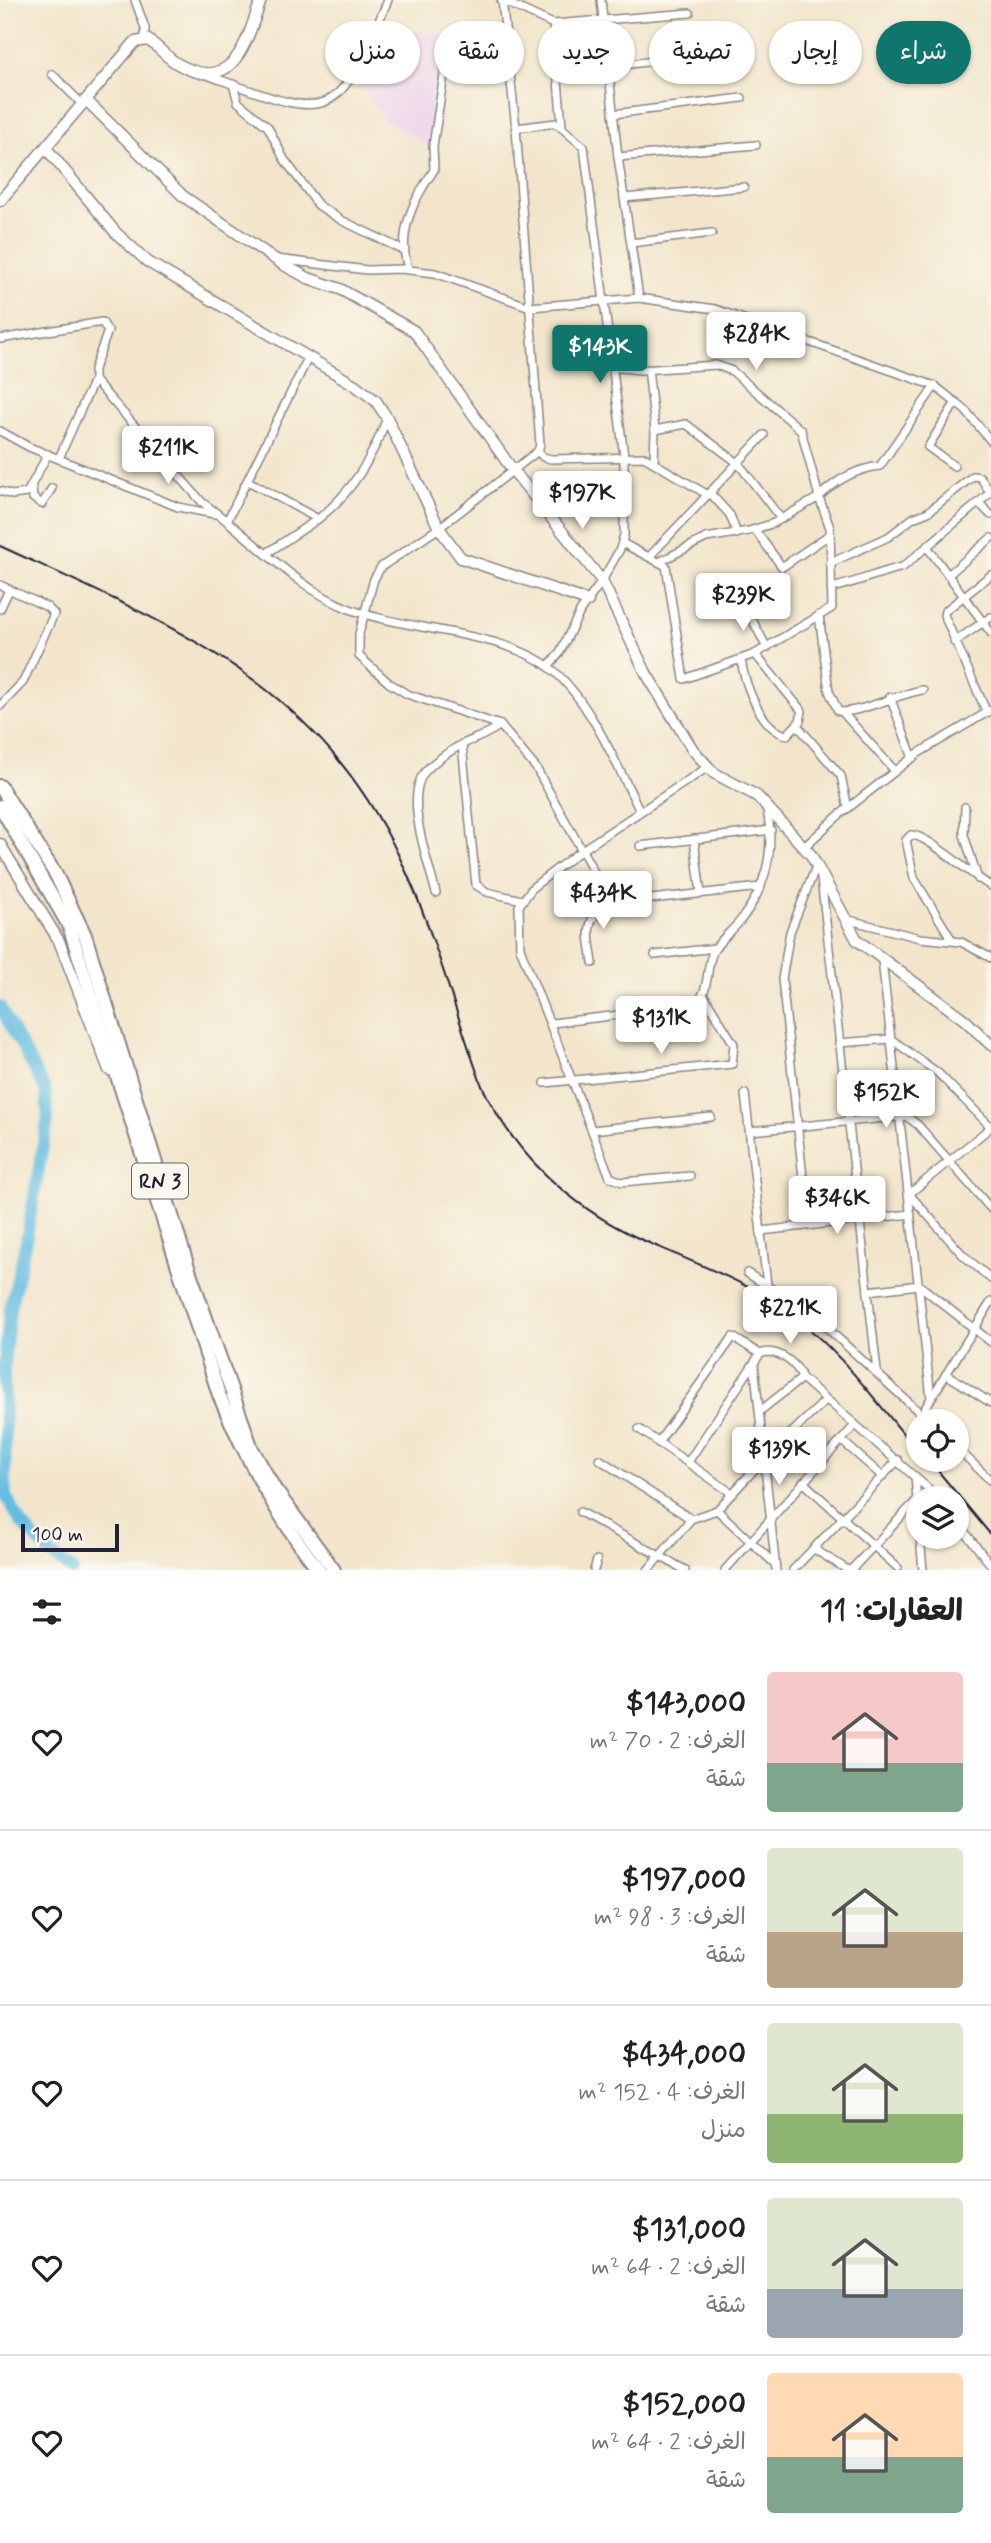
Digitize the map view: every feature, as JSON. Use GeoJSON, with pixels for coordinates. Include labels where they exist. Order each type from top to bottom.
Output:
{"type":"FeatureCollection","features":[{"type":"Feature","properties":{"kind":"highway","name":"RN 3"},"geometry":{"type":"LineString","coordinates":[[0,786],[56,875],[85,935],[183,1253],[252,1449],[274,1488],[334,1570]]}},
{"type":"Feature","properties":{"kind":"highway","name":"RN 3"},"geometry":{"type":"LineString","coordinates":[[0,806],[69,926],[219,1395],[247,1461],[271,1503],[320,1570]]}},
{"type":"Feature","properties":{"kind":"street"},"geometry":{"type":"LineString","coordinates":[[135,0],[146,33],[145,39]]}},
{"type":"Feature","properties":{"kind":"street"},"geometry":{"type":"LineString","coordinates":[[201,73],[223,70],[238,59],[261,0]]}},
{"type":"Feature","properties":{"kind":"street"},"geometry":{"type":"LineString","coordinates":[[145,39],[176,63],[201,73],[292,105],[314,105],[331,100],[360,67],[388,0]]}},
{"type":"Feature","properties":{"kind":"street"},"geometry":{"type":"LineString","coordinates":[[501,0],[546,21]]}},
{"type":"Feature","properties":{"kind":"street"},"geometry":{"type":"LineString","coordinates":[[501,0],[516,128],[540,426],[538,451],[543,457],[551,459],[624,456],[644,457],[654,461],[709,494],[730,515],[737,534]]}},
{"type":"Feature","properties":{"kind":"street"},"geometry":{"type":"LineString","coordinates":[[601,0],[602,21]]}},
{"type":"Feature","properties":{"kind":"street"},"geometry":{"type":"LineString","coordinates":[[612,21],[690,13]]}},
{"type":"Feature","properties":{"kind":"street"},"geometry":{"type":"LineString","coordinates":[[0,201],[135,42],[145,39]]}},
{"type":"Feature","properties":{"kind":"street"},"geometry":{"type":"LineString","coordinates":[[52,74],[183,196],[275,259],[308,278],[354,296],[414,331],[512,469],[602,581],[646,673],[693,750],[708,767],[766,804],[804,847],[819,866],[857,940],[965,1020],[991,1045]]}},
{"type":"Feature","properties":{"kind":"street"},"geometry":{"type":"LineString","coordinates":[[408,269],[403,250],[404,232],[418,194],[434,170],[433,146],[443,84]]}},
{"type":"Feature","properties":{"kind":"street"},"geometry":{"type":"LineString","coordinates":[[558,84],[562,126]]}},
{"type":"Feature","properties":{"kind":"street"},"geometry":{"type":"LineString","coordinates":[[610,84],[639,298]]}},
{"type":"Feature","properties":{"kind":"street"},"geometry":{"type":"LineString","coordinates":[[233,85],[237,102],[268,127],[284,159],[318,205],[341,220],[403,250]]}},
{"type":"Feature","properties":{"kind":"street"},"geometry":{"type":"LineString","coordinates":[[613,114],[742,98]]}},
{"type":"Feature","properties":{"kind":"street"},"geometry":{"type":"LineString","coordinates":[[516,128],[556,123],[584,147],[624,456],[622,543],[559,654],[548,666]]}},
{"type":"Feature","properties":{"kind":"street"},"geometry":{"type":"LineString","coordinates":[[618,157],[756,145]]}},
{"type":"Feature","properties":{"kind":"street"},"geometry":{"type":"LineString","coordinates":[[46,148],[116,233],[148,262],[376,401],[387,418],[439,528],[454,550],[469,562],[588,601]]}},
{"type":"Feature","properties":{"kind":"street"},"geometry":{"type":"LineString","coordinates":[[624,198],[744,187]]}},
{"type":"Feature","properties":{"kind":"street"},"geometry":{"type":"LineString","coordinates":[[631,243],[712,233]]}},
{"type":"Feature","properties":{"kind":"street"},"geometry":{"type":"LineString","coordinates":[[275,259],[368,271],[408,269],[435,273],[530,307],[639,298],[731,313],[935,386],[956,402],[991,441]]}},
{"type":"Feature","properties":{"kind":"street"},"geometry":{"type":"LineString","coordinates":[[0,339],[102,322],[108,331],[94,369],[94,380],[60,458]]}},
{"type":"Feature","properties":{"kind":"street"},"geometry":{"type":"LineString","coordinates":[[227,521],[308,358]]}},
{"type":"Feature","properties":{"kind":"street"},"geometry":{"type":"LineString","coordinates":[[611,367],[648,369],[716,365],[732,371],[763,394],[801,430],[819,497],[828,518],[832,608],[755,654],[684,679],[668,571],[662,562],[622,543]]}},
{"type":"Feature","properties":{"kind":"street"},"geometry":{"type":"LineString","coordinates":[[648,369],[655,430],[654,461]]}},
{"type":"Feature","properties":{"kind":"street"},"geometry":{"type":"LineString","coordinates":[[94,380],[214,514]]}},
{"type":"Feature","properties":{"kind":"street"},"geometry":{"type":"LineString","coordinates":[[662,562],[706,538],[755,530],[781,519],[819,497],[848,475],[866,467],[880,466],[935,386]]}},
{"type":"Feature","properties":{"kind":"street"},"geometry":{"type":"LineString","coordinates":[[954,466],[928,447],[956,402]]}},
{"type":"Feature","properties":{"kind":"street"},"geometry":{"type":"LineString","coordinates":[[267,553],[318,519],[342,499],[364,468],[387,418]]}},
{"type":"Feature","properties":{"kind":"street"},"geometry":{"type":"LineString","coordinates":[[655,430],[686,424],[738,463],[781,519]]}},
{"type":"Feature","properties":{"kind":"street"},"geometry":{"type":"LineString","coordinates":[[0,431],[48,454],[178,507],[214,514],[331,600],[364,613],[512,649],[548,666],[562,678],[584,709],[640,811]]}},
{"type":"Feature","properties":{"kind":"street"},"geometry":{"type":"LineString","coordinates":[[650,556],[764,435]]}},
{"type":"Feature","properties":{"kind":"street"},"geometry":{"type":"LineString","coordinates":[[538,451],[439,528],[381,567],[374,579],[357,648],[365,664],[407,694],[500,725],[536,768],[579,852],[604,890],[614,899],[623,902],[761,887]]}},
{"type":"Feature","properties":{"kind":"street"},"geometry":{"type":"LineString","coordinates":[[48,454],[32,488],[33,498],[42,504],[52,488]]}},
{"type":"Feature","properties":{"kind":"street"},"geometry":{"type":"LineString","coordinates":[[830,564],[888,537],[913,518],[928,512],[973,475],[980,477],[991,492],[900,569],[889,569],[853,584],[831,588]]}},
{"type":"Feature","properties":{"kind":"street"},"geometry":{"type":"LineString","coordinates":[[248,481],[318,519]]}},
{"type":"Feature","properties":{"kind":"street"},"geometry":{"type":"LineString","coordinates":[[0,491],[19,495],[32,488]]}},
{"type":"Feature","properties":{"kind":"street"},"geometry":{"type":"LineString","coordinates":[[979,503],[991,515]]}},
{"type":"Feature","properties":{"kind":"street"},"geometry":{"type":"LineString","coordinates":[[755,530],[782,567],[829,535]]}},
{"type":"Feature","properties":{"kind":"street"},"geometry":{"type":"LineString","coordinates":[[948,575],[991,538]]}},
{"type":"Feature","properties":{"kind":"street"},"geometry":{"type":"LineString","coordinates":[[928,548],[991,633]]}},
{"type":"Feature","properties":{"kind":"street"},"geometry":{"type":"LineString","coordinates":[[804,847],[895,771],[989,711],[946,624],[945,611],[991,575]]}},
{"type":"Feature","properties":{"kind":"street"},"geometry":{"type":"LineString","coordinates":[[0,585],[47,607],[54,614],[23,682],[1,704]]}},
{"type":"Feature","properties":{"kind":"street"},"geometry":{"type":"LineString","coordinates":[[0,609],[9,590]]}},
{"type":"Feature","properties":{"kind":"street"},"geometry":{"type":"LineString","coordinates":[[744,604],[767,648]]}},
{"type":"Feature","properties":{"kind":"street"},"geometry":{"type":"LineString","coordinates":[[820,615],[834,708],[843,713],[895,771]]}},
{"type":"Feature","properties":{"kind":"street"},"geometry":{"type":"LineString","coordinates":[[954,642],[991,617]]}},
{"type":"Feature","properties":{"kind":"street"},"geometry":{"type":"LineString","coordinates":[[741,660],[755,706],[784,735],[790,733],[797,725],[802,712],[755,654]]}},
{"type":"Feature","properties":{"kind":"street"},"geometry":{"type":"LineString","coordinates":[[843,713],[890,697],[923,690]]}},
{"type":"Feature","properties":{"kind":"street"},"geometry":{"type":"LineString","coordinates":[[890,697],[913,758]]}},
{"type":"Feature","properties":{"kind":"street"},"geometry":{"type":"LineString","coordinates":[[436,893],[418,825],[419,781],[425,772],[462,744],[491,734],[500,725]]}},
{"type":"Feature","properties":{"kind":"street"},"geometry":{"type":"LineString","coordinates":[[797,725],[841,776],[848,808]]}},
{"type":"Feature","properties":{"kind":"street"},"geometry":{"type":"LineString","coordinates":[[462,744],[476,885],[487,892],[522,900]]}},
{"type":"Feature","properties":{"kind":"street"},"geometry":{"type":"LineString","coordinates":[[690,1177],[616,1181],[607,1170],[552,1023],[520,948],[517,916],[522,900],[533,887],[579,852],[708,767]]}},
{"type":"Feature","properties":{"kind":"street"},"geometry":{"type":"LineString","coordinates":[[552,1023],[695,1006],[709,982],[715,948],[743,918],[761,887],[771,856],[771,830],[766,804]]}},
{"type":"Feature","properties":{"kind":"street"},"geometry":{"type":"LineString","coordinates":[[965,807],[964,835],[978,879]]}},
{"type":"Feature","properties":{"kind":"street"},"geometry":{"type":"LineString","coordinates":[[640,846],[771,830]]}},
{"type":"Feature","properties":{"kind":"street"},"geometry":{"type":"LineString","coordinates":[[952,940],[914,878],[906,840],[911,835],[921,835],[991,886]]}},
{"type":"Feature","properties":{"kind":"street"},"geometry":{"type":"LineString","coordinates":[[694,839],[701,894]]}},
{"type":"Feature","properties":{"kind":"street"},"geometry":{"type":"LineString","coordinates":[[0,844],[59,941],[135,1135]]}},
{"type":"Feature","properties":{"kind":"street"},"geometry":{"type":"LineString","coordinates":[[819,866],[877,1371]]}},
{"type":"Feature","properties":{"kind":"street"},"geometry":{"type":"LineString","coordinates":[[808,1225],[782,966],[790,932],[819,866]]}},
{"type":"Feature","properties":{"kind":"street"},"geometry":{"type":"LineString","coordinates":[[593,963],[589,923],[592,916],[614,899]]}},
{"type":"Feature","properties":{"kind":"street"},"geometry":{"type":"LineString","coordinates":[[845,919],[920,938],[952,940],[991,958]]}},
{"type":"Feature","properties":{"kind":"street"},"geometry":{"type":"LineString","coordinates":[[655,955],[715,948]]}},
{"type":"Feature","properties":{"kind":"street"},"geometry":{"type":"LineString","coordinates":[[882,960],[931,1398]]}},
{"type":"Feature","properties":{"kind":"street"},"geometry":{"type":"LineString","coordinates":[[545,1083],[732,1064],[734,1044],[703,993]]}},
{"type":"Feature","properties":{"kind":"street"},"geometry":{"type":"LineString","coordinates":[[839,1043],[891,1038],[938,1073],[991,1127],[909,1194]]}},
{"type":"Feature","properties":{"kind":"street"},"geometry":{"type":"LineString","coordinates":[[746,1094],[768,1285]]}},
{"type":"Feature","properties":{"kind":"street"},"geometry":{"type":"LineString","coordinates":[[750,1131],[900,1115],[918,1125],[991,1209]]}},
{"type":"Feature","properties":{"kind":"street"},"geometry":{"type":"LineString","coordinates":[[592,1130],[711,1118]]}},
{"type":"Feature","properties":{"kind":"street"},"geometry":{"type":"LineString","coordinates":[[909,1194],[962,1254],[991,1279]]}},
{"type":"Feature","properties":{"kind":"street"},"geometry":{"type":"LineString","coordinates":[[761,1230],[911,1214]]}},
{"type":"Feature","properties":{"kind":"street"},"geometry":{"type":"LineString","coordinates":[[747,1273],[816,1317],[918,1409]]}},
{"type":"Feature","properties":{"kind":"street"},"geometry":{"type":"LineString","coordinates":[[867,1291],[919,1285],[991,1342]]}},
{"type":"Feature","properties":{"kind":"street"},"geometry":{"type":"LineString","coordinates":[[924,1409],[991,1302]]}},
{"type":"Feature","properties":{"kind":"street"},"geometry":{"type":"LineString","coordinates":[[658,1443],[733,1337],[760,1354],[771,1352],[796,1365],[802,1378],[926,1486]]}},
{"type":"Feature","properties":{"kind":"street"},"geometry":{"type":"LineString","coordinates":[[688,1462],[760,1354]]}},
{"type":"Feature","properties":{"kind":"street"},"geometry":{"type":"LineString","coordinates":[[754,1363],[776,1567]]}},
{"type":"Feature","properties":{"kind":"street"},"geometry":{"type":"LineString","coordinates":[[946,1374],[991,1403]]}},
{"type":"Feature","properties":{"kind":"street"},"geometry":{"type":"LineString","coordinates":[[760,1411],[802,1378]]}},
{"type":"Feature","properties":{"kind":"street"},"geometry":{"type":"LineString","coordinates":[[648,1570],[691,1519],[717,1510],[765,1458],[826,1399]]}},
{"type":"Feature","properties":{"kind":"street"},"geometry":{"type":"LineString","coordinates":[[725,1570],[855,1425]]}},
{"type":"Feature","properties":{"kind":"street"},"geometry":{"type":"LineString","coordinates":[[639,1429],[733,1494]]}},
{"type":"Feature","properties":{"kind":"street"},"geometry":{"type":"LineString","coordinates":[[841,1440],[882,1476]]}},
{"type":"Feature","properties":{"kind":"street"},"geometry":{"type":"LineString","coordinates":[[599,1459],[691,1519]]}},
{"type":"Feature","properties":{"kind":"street"},"geometry":{"type":"LineString","coordinates":[[969,1459],[991,1479]]}},
{"type":"Feature","properties":{"kind":"street"},"geometry":{"type":"LineString","coordinates":[[793,1570],[898,1460]]}},
{"type":"Feature","properties":{"kind":"street"},"geometry":{"type":"LineString","coordinates":[[915,1476],[915,1486]]}},
{"type":"Feature","properties":{"kind":"street"},"geometry":{"type":"LineString","coordinates":[[803,1482],[898,1568]]}},
{"type":"Feature","properties":{"kind":"street"},"geometry":{"type":"LineString","coordinates":[[717,1510],[776,1567]]}},
{"type":"Feature","properties":{"kind":"street"},"geometry":{"type":"LineString","coordinates":[[580,1512],[685,1570]]}},
{"type":"Feature","properties":{"kind":"street"},"geometry":{"type":"LineString","coordinates":[[814,1549],[850,1570],[906,1512]]}},
{"type":"Feature","properties":{"kind":"street"},"geometry":{"type":"LineString","coordinates":[[969,1537],[991,1565]]}},
{"type":"Feature","properties":{"kind":"street"},"geometry":{"type":"LineString","coordinates":[[921,1549],[923,1570]]}},
{"type":"Feature","properties":{"kind":"street"},"geometry":{"type":"LineString","coordinates":[[594,1570],[597,1560]]}},
{"type":"Feature","properties":{"kind":"shaded area"},"geometry":{"type":"Polygon","coordinates":[[[420,31],[434,33],[434,84],[441,84],[430,146],[383,120],[361,84],[420,84],[420,31]]]}},
{"type":"Feature","properties":{"kind":"waterway"},"geometry":{"type":"LineString","coordinates":[[0,1007],[45,1089],[48,1118],[26,1241],[10,1309],[4,1366],[6,1496],[21,1523],[49,1553],[72,1570]]}},
{"type":"Feature","properties":{"kind":"railway"},"geometry":{"type":"LineString","coordinates":[[0,546],[127,605],[185,636],[239,670],[289,709],[334,755],[374,810],[419,902],[482,1086],[495,1111],[527,1156],[567,1194],[613,1225],[744,1285],[798,1319],[853,1373],[906,1437]]}},
{"type":"Feature","properties":{"kind":"railway"},"geometry":{"type":"LineString","coordinates":[[939,1472],[991,1535]]}}]}
